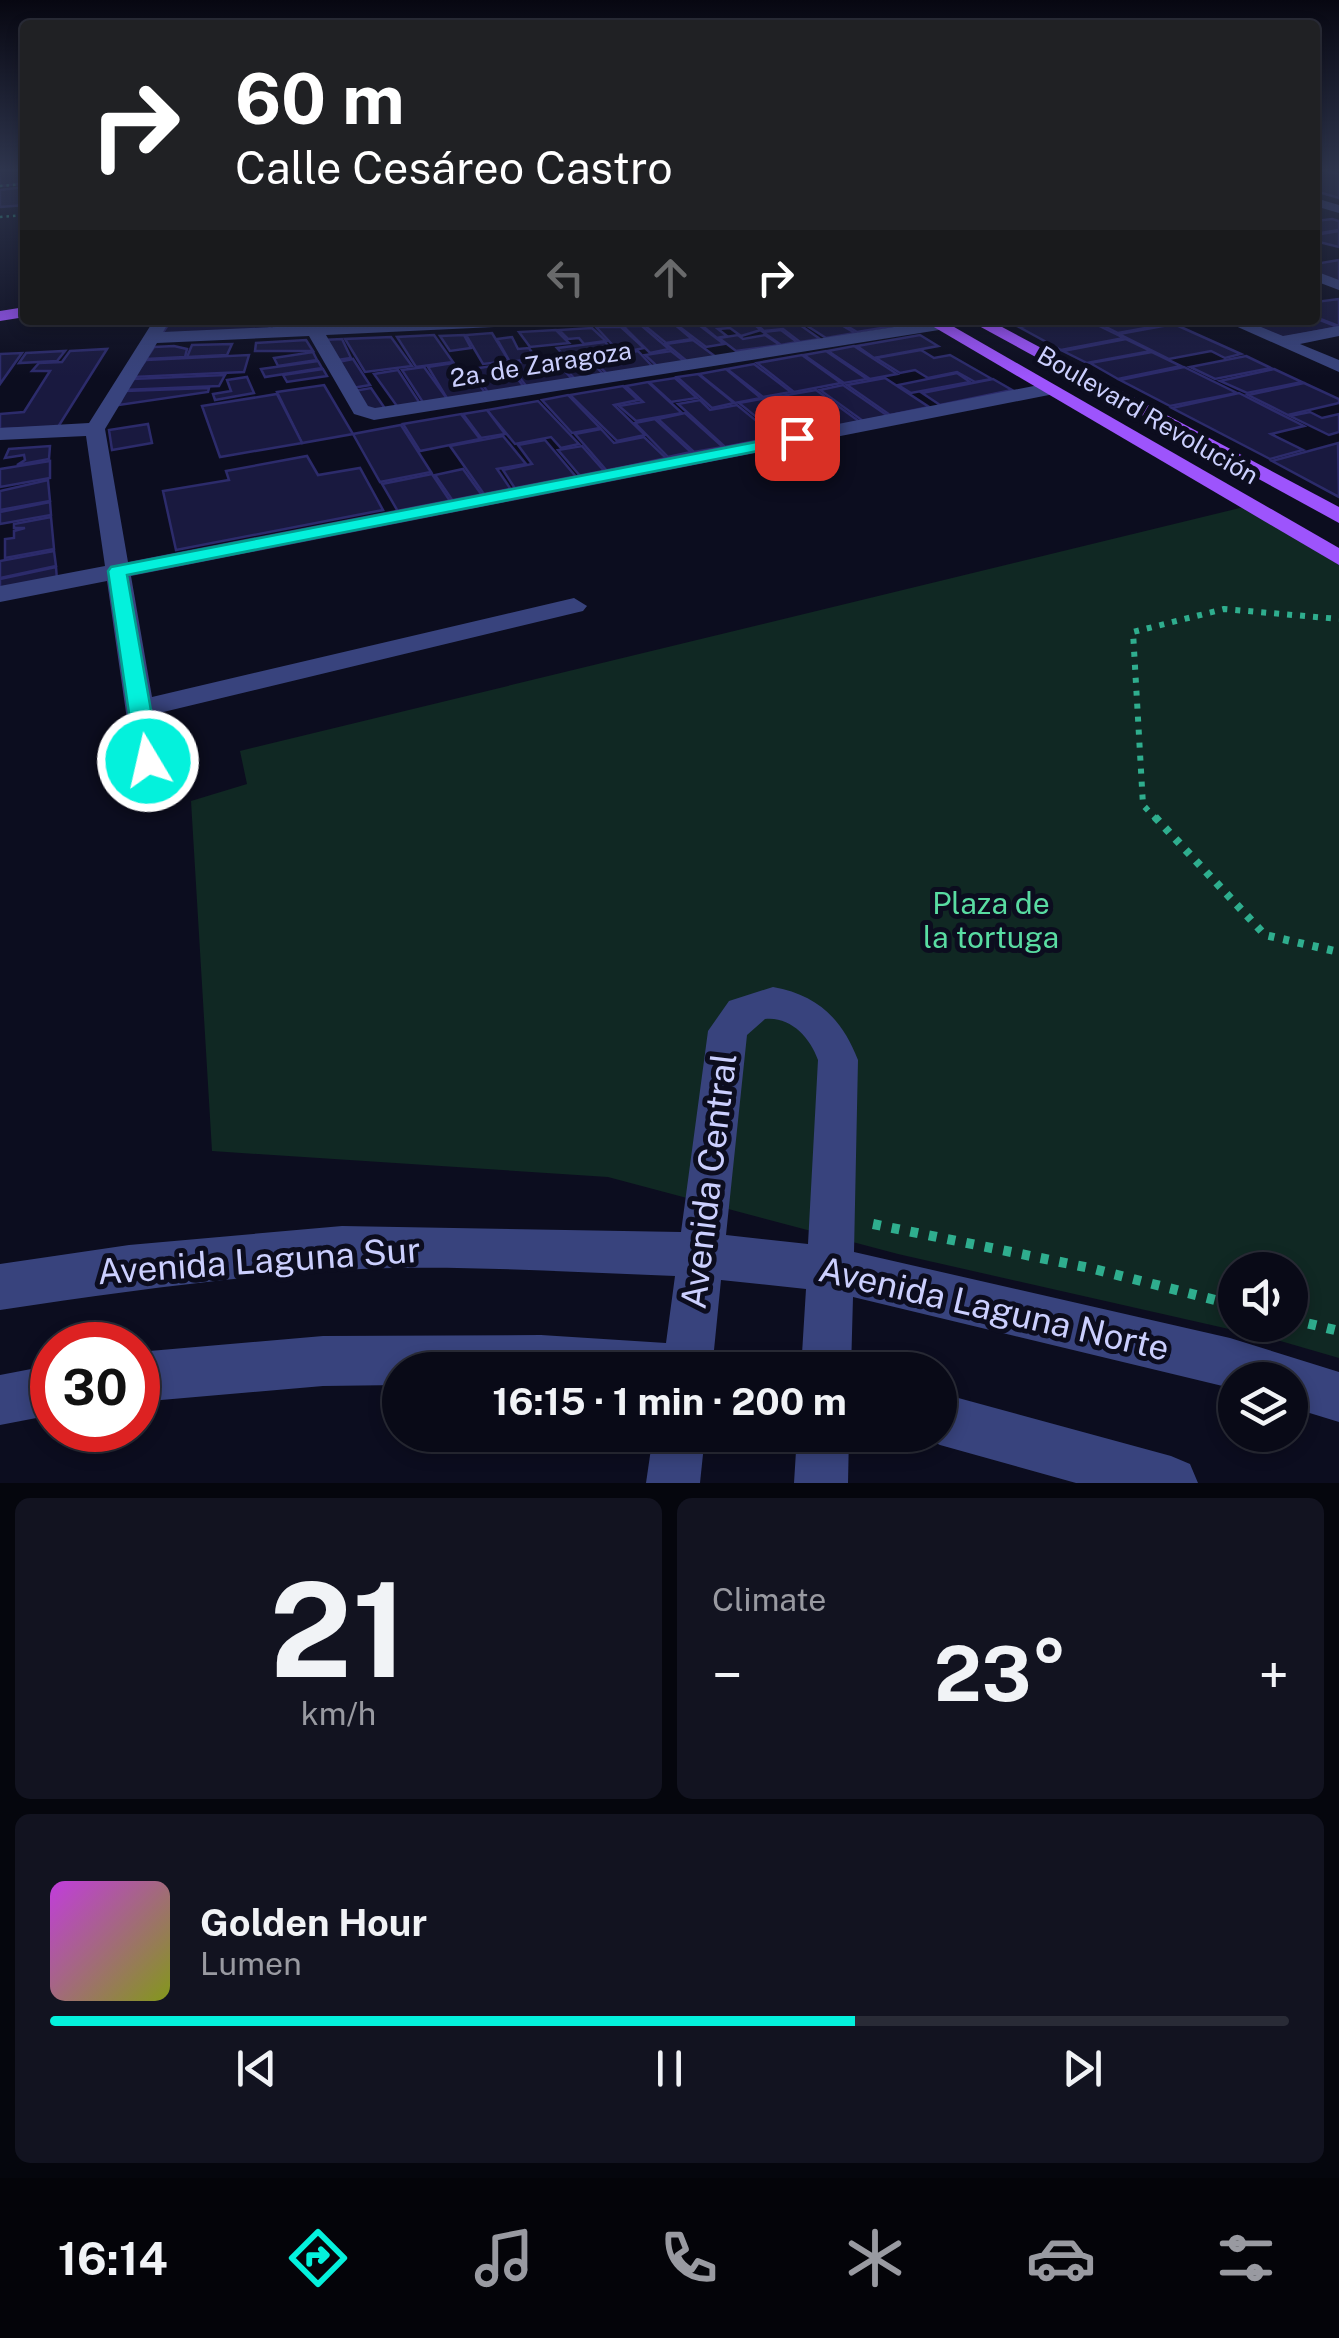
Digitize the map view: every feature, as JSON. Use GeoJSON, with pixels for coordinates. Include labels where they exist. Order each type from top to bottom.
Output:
{"type":"FeatureCollection","features":[{"type":"Feature","properties":{"kind":"main road","name":"Boulevard Revolución"},"geometry":{"type":"LineString","coordinates":[[947,325],[1049,390],[1339,558]]}},
{"type":"Feature","properties":{"kind":"main road","name":"Boulevard Revolución"},"geometry":{"type":"LineString","coordinates":[[948,325],[1297,502],[1339,516]]}},
{"type":"Feature","properties":{"kind":"main road","name":"Boulevard Revolución"},"geometry":{"type":"LineString","coordinates":[[985,325],[1297,502],[1339,536]]}},
{"type":"Feature","properties":{"kind":"main road"},"geometry":{"type":"LineString","coordinates":[[1005,325],[1339,506]]}},
{"type":"Feature","properties":{"kind":"street"},"geometry":{"type":"LineString","coordinates":[[148,761],[95,429],[156,329],[314,330],[425,325]]}},
{"type":"Feature","properties":{"kind":"street","name":"2a. de Zaragoza"},"geometry":{"type":"LineString","coordinates":[[314,330],[361,410],[374,414],[923,325]]}},
{"type":"Feature","properties":{"kind":"street"},"geometry":{"type":"LineString","coordinates":[[1242,325],[1339,367]]}},
{"type":"Feature","properties":{"kind":"street"},"geometry":{"type":"LineString","coordinates":[[1281,342],[1339,330]]}},
{"type":"Feature","properties":{"kind":"street"},"geometry":{"type":"LineString","coordinates":[[0,594],[1049,390]]}},
{"type":"Feature","properties":{"kind":"street"},"geometry":{"type":"LineString","coordinates":[[0,434],[95,429]]}},
{"type":"Feature","properties":{"kind":"street"},"geometry":{"type":"LineString","coordinates":[[140,709],[574,606]]}},
{"type":"Feature","properties":{"kind":"street","name":"Avenida Central"},"geometry":{"type":"LineString","coordinates":[[694,1352],[699,1255],[728,1031],[743,1012],[772,1004],[802,1010],[819,1023],[832,1041],[838,1060],[827,1352]]}},
{"type":"Feature","properties":{"kind":"street","name":"Avenida Laguna Sur"},"geometry":{"type":"LineString","coordinates":[[0,1287],[129,1268],[342,1248],[502,1248],[699,1255]]}},
{"type":"Feature","properties":{"kind":"street","name":"Avenida Laguna Norte"},"geometry":{"type":"LineString","coordinates":[[699,1255],[830,1269],[1226,1362]]}},
{"type":"Feature","properties":{"kind":"street"},"geometry":{"type":"LineString","coordinates":[[160,1375],[323,1361],[382,1361]]}},
{"type":"Feature","properties":{"kind":"street","name":"Avenida Laguna Norte"},"geometry":{"type":"LineString","coordinates":[[1308,1387],[1339,1397]]}},
{"type":"Feature","properties":{"kind":"street"},"geometry":{"type":"LineString","coordinates":[[0,1400],[30,1394]]}},
{"type":"Feature","properties":{"kind":"street"},"geometry":{"type":"LineString","coordinates":[[957,1424],[1171,1483]]}},
{"type":"Feature","properties":{"kind":"street"},"geometry":{"type":"LineString","coordinates":[[673,1483],[676,1452]]}},
{"type":"Feature","properties":{"kind":"street"},"geometry":{"type":"LineString","coordinates":[[821,1483],[822,1452]]}},
{"type":"Feature","properties":{"kind":"path"},"geometry":{"type":"LineString","coordinates":[[1339,619],[1224,609],[1133,632],[1143,806],[1265,935],[1339,952]]}},
{"type":"Feature","properties":{"kind":"path"},"geometry":{"type":"LineString","coordinates":[[832,1216],[1090,1268],[1218,1301]]}},
{"type":"Feature","properties":{"kind":"path"},"geometry":{"type":"LineString","coordinates":[[1308,1323],[1339,1331]]}},
{"type":"Feature","properties":{"kind":"green space","name":"Plaza de la tortuga"},"geometry":{"type":"Polygon","coordinates":[[[1244,507],[1339,565],[1339,1358],[1284,1342],[1308,1342],[1308,1252],[1218,1252],[1218,1327],[898,1254],[608,1177],[212,1151],[191,801],[247,784],[240,751],[1244,507]]]}},
{"type":"Feature","properties":{"kind":"building"},"geometry":{"type":"Polygon","coordinates":[[[1320,238],[1339,238],[1339,247],[1320,242],[1320,238]]]}},
{"type":"Feature","properties":{"kind":"building"},"geometry":{"type":"Polygon","coordinates":[[[1339,260],[1339,283],[1320,276],[1320,263],[1339,260]]]}},
{"type":"Feature","properties":{"kind":"building"},"geometry":{"type":"Polygon","coordinates":[[[1339,299],[1339,326],[1320,319],[1320,301],[1339,299]]]}},
{"type":"Feature","properties":{"kind":"building"},"geometry":{"type":"Polygon","coordinates":[[[1320,320],[1338,327],[1283,338],[1252,325],[1320,325],[1320,320]]]}},
{"type":"Feature","properties":{"kind":"building"},"geometry":{"type":"Polygon","coordinates":[[[168,325],[269,325],[270,332],[160,337],[168,325]]]}},
{"type":"Feature","properties":{"kind":"building"},"geometry":{"type":"Polygon","coordinates":[[[274,325],[340,328],[275,332],[274,325]]]}},
{"type":"Feature","properties":{"kind":"building"},"geometry":{"type":"Polygon","coordinates":[[[644,325],[675,325],[692,339],[666,343],[644,325]]]}},
{"type":"Feature","properties":{"kind":"building"},"geometry":{"type":"Polygon","coordinates":[[[677,325],[699,325],[724,344],[706,347],[677,325]]]}},
{"type":"Feature","properties":{"kind":"building"},"geometry":{"type":"Polygon","coordinates":[[[701,325],[755,325],[761,330],[741,336],[730,328],[718,329],[727,336],[717,338],[701,325]]]}},
{"type":"Feature","properties":{"kind":"building"},"geometry":{"type":"Polygon","coordinates":[[[757,325],[800,325],[820,339],[800,342],[783,329],[764,331],[757,325]]]}},
{"type":"Feature","properties":{"kind":"building"},"geometry":{"type":"Polygon","coordinates":[[[806,325],[841,325],[855,333],[826,338],[806,325]]]}},
{"type":"Feature","properties":{"kind":"building"},"geometry":{"type":"Polygon","coordinates":[[[845,325],[900,325],[857,332],[845,325]]]}},
{"type":"Feature","properties":{"kind":"building"},"geometry":{"type":"Polygon","coordinates":[[[1097,325],[1124,338],[1061,350],[1019,327],[1097,325]]]}},
{"type":"Feature","properties":{"kind":"building"},"geometry":{"type":"Polygon","coordinates":[[[1102,325],[1162,325],[1118,333],[1102,325]]]}},
{"type":"Feature","properties":{"kind":"building"},"geometry":{"type":"Polygon","coordinates":[[[1176,325],[1241,354],[1225,358],[1211,351],[1169,359],[1119,334],[1176,325]]]}},
{"type":"Feature","properties":{"kind":"building"},"geometry":{"type":"Polygon","coordinates":[[[623,326],[642,326],[669,349],[650,353],[623,326]]]}},
{"type":"Feature","properties":{"kind":"building"},"geometry":{"type":"Polygon","coordinates":[[[596,327],[621,327],[644,348],[620,353],[596,327]]]}},
{"type":"Feature","properties":{"kind":"building"},"geometry":{"type":"Polygon","coordinates":[[[592,328],[606,341],[584,344],[579,338],[568,339],[559,330],[592,328]]]}},
{"type":"Feature","properties":{"kind":"building"},"geometry":{"type":"Polygon","coordinates":[[[556,330],[569,343],[530,347],[519,332],[556,330]]]}},
{"type":"Feature","properties":{"kind":"building"},"geometry":{"type":"Polygon","coordinates":[[[781,330],[797,342],[781,345],[763,332],[781,330]]]}},
{"type":"Feature","properties":{"kind":"building"},"geometry":{"type":"Polygon","coordinates":[[[492,333],[509,361],[483,364],[466,335],[492,333]]]}},
{"type":"Feature","properties":{"kind":"building"},"geometry":{"type":"Polygon","coordinates":[[[434,335],[453,362],[416,367],[397,337],[434,335]]]}},
{"type":"Feature","properties":{"kind":"building"},"geometry":{"type":"Polygon","coordinates":[[[464,335],[471,348],[450,351],[440,336],[464,335]]]}},
{"type":"Feature","properties":{"kind":"building"},"geometry":{"type":"Polygon","coordinates":[[[738,335],[743,339],[765,335],[780,345],[736,351],[719,338],[738,335]]]}},
{"type":"Feature","properties":{"kind":"building"},"geometry":{"type":"Polygon","coordinates":[[[920,335],[938,346],[874,358],[857,346],[920,335]]]}},
{"type":"Feature","properties":{"kind":"building"},"geometry":{"type":"Polygon","coordinates":[[[391,337],[412,366],[365,372],[345,339],[391,337]]]}},
{"type":"Feature","properties":{"kind":"building"},"geometry":{"type":"Polygon","coordinates":[[[512,337],[518,349],[529,348],[536,358],[510,362],[497,339],[512,337]]]}},
{"type":"Feature","properties":{"kind":"building"},"geometry":{"type":"Polygon","coordinates":[[[342,339],[351,358],[337,360],[323,340],[342,339]]]}},
{"type":"Feature","properties":{"kind":"building"},"geometry":{"type":"Polygon","coordinates":[[[1126,339],[1151,351],[1087,363],[1063,351],[1126,339]]]}},
{"type":"Feature","properties":{"kind":"building"},"geometry":{"type":"Polygon","coordinates":[[[306,340],[313,351],[255,351],[256,343],[306,340]]]}},
{"type":"Feature","properties":{"kind":"building"},"geometry":{"type":"Polygon","coordinates":[[[693,340],[716,357],[688,362],[666,344],[693,340]]]}},
{"type":"Feature","properties":{"kind":"building"},"geometry":{"type":"Polygon","coordinates":[[[605,342],[615,353],[568,360],[557,348],[605,342]]]}},
{"type":"Feature","properties":{"kind":"building"},"geometry":{"type":"Polygon","coordinates":[[[232,344],[227,355],[187,357],[192,345],[232,344]]]}},
{"type":"Feature","properties":{"kind":"building"},"geometry":{"type":"Polygon","coordinates":[[[854,346],[897,374],[870,379],[828,351],[854,346]]]}},
{"type":"Feature","properties":{"kind":"building"},"geometry":{"type":"Polygon","coordinates":[[[154,347],[187,349],[185,357],[146,359],[154,347]]]}},
{"type":"Feature","properties":{"kind":"building"},"geometry":{"type":"Polygon","coordinates":[[[107,349],[58,427],[0,429],[0,414],[24,412],[50,371],[32,371],[39,363],[62,362],[70,351],[107,349]]]}},
{"type":"Feature","properties":{"kind":"building"},"geometry":{"type":"Polygon","coordinates":[[[921,350],[934,358],[950,355],[992,379],[975,382],[957,372],[928,378],[915,370],[900,373],[876,358],[921,350]]]}},
{"type":"Feature","properties":{"kind":"building"},"geometry":{"type":"Polygon","coordinates":[[[65,351],[57,361],[19,363],[26,353],[65,351]]]}},
{"type":"Feature","properties":{"kind":"building"},"geometry":{"type":"Polygon","coordinates":[[[638,351],[653,367],[607,374],[592,359],[638,351]]]}},
{"type":"Feature","properties":{"kind":"building"},"geometry":{"type":"Polygon","coordinates":[[[671,351],[685,362],[658,367],[645,355],[671,351]]]}},
{"type":"Feature","properties":{"kind":"building"},"geometry":{"type":"Polygon","coordinates":[[[826,351],[867,379],[844,383],[804,355],[826,351]]]}},
{"type":"Feature","properties":{"kind":"building"},"geometry":{"type":"Polygon","coordinates":[[[313,352],[317,360],[278,366],[274,358],[313,352]]]}},
{"type":"Feature","properties":{"kind":"building"},"geometry":{"type":"Polygon","coordinates":[[[1152,352],[1181,366],[1118,379],[1090,363],[1152,352]]]}},
{"type":"Feature","properties":{"kind":"building"},"geometry":{"type":"Polygon","coordinates":[[[22,353],[0,384],[0,354],[22,353]]]}},
{"type":"Feature","properties":{"kind":"building"},"geometry":{"type":"Polygon","coordinates":[[[249,355],[244,372],[133,377],[146,360],[249,355]]]}},
{"type":"Feature","properties":{"kind":"building"},"geometry":{"type":"Polygon","coordinates":[[[802,355],[841,383],[794,392],[757,363],[802,355]]]}},
{"type":"Feature","properties":{"kind":"building"},"geometry":{"type":"Polygon","coordinates":[[[1246,356],[1271,368],[1215,379],[1190,367],[1246,356]]]}},
{"type":"Feature","properties":{"kind":"building"},"geometry":{"type":"Polygon","coordinates":[[[353,359],[370,385],[352,388],[338,362],[353,359]]]}},
{"type":"Feature","properties":{"kind":"building"},"geometry":{"type":"Polygon","coordinates":[[[589,359],[603,374],[575,379],[561,364],[589,359]]]}},
{"type":"Feature","properties":{"kind":"building"},"geometry":{"type":"Polygon","coordinates":[[[535,360],[542,369],[560,366],[573,380],[527,387],[509,364],[535,360]]]}},
{"type":"Feature","properties":{"kind":"building"},"geometry":{"type":"Polygon","coordinates":[[[318,361],[322,368],[265,377],[261,369],[318,361]]]}},
{"type":"Feature","properties":{"kind":"building"},"geometry":{"type":"Polygon","coordinates":[[[453,363],[460,372],[470,372],[486,394],[448,400],[428,367],[453,363]]]}},
{"type":"Feature","properties":{"kind":"building"},"geometry":{"type":"Polygon","coordinates":[[[506,364],[524,387],[489,394],[472,369],[506,364]]]}},
{"type":"Feature","properties":{"kind":"building"},"geometry":{"type":"Polygon","coordinates":[[[754,364],[791,392],[763,397],[727,369],[754,364]]]}},
{"type":"Feature","properties":{"kind":"building"},"geometry":{"type":"Polygon","coordinates":[[[424,367],[448,400],[424,404],[402,370],[424,367]]]}},
{"type":"Feature","properties":{"kind":"building"},"geometry":{"type":"Polygon","coordinates":[[[1184,367],[1237,393],[1170,406],[1120,380],[1184,367]]]}},
{"type":"Feature","properties":{"kind":"building"},"geometry":{"type":"Polygon","coordinates":[[[323,369],[327,376],[287,382],[283,375],[323,369]]]}},
{"type":"Feature","properties":{"kind":"building"},"geometry":{"type":"Polygon","coordinates":[[[726,369],[761,398],[735,403],[699,374],[726,369]]]}},
{"type":"Feature","properties":{"kind":"building"},"geometry":{"type":"Polygon","coordinates":[[[1274,369],[1302,382],[1247,393],[1220,381],[1274,369]]]}},
{"type":"Feature","properties":{"kind":"building"},"geometry":{"type":"Polygon","coordinates":[[[398,370],[421,405],[399,409],[374,374],[398,370]]]}},
{"type":"Feature","properties":{"kind":"building"},"geometry":{"type":"Polygon","coordinates":[[[957,373],[970,382],[911,393],[898,385],[957,373]]]}},
{"type":"Feature","properties":{"kind":"building"},"geometry":{"type":"Polygon","coordinates":[[[698,374],[734,403],[712,408],[677,377],[698,374]]]}},
{"type":"Feature","properties":{"kind":"building"},"geometry":{"type":"Polygon","coordinates":[[[225,375],[219,386],[123,390],[132,379],[225,375]]]}},
{"type":"Feature","properties":{"kind":"building"},"geometry":{"type":"Polygon","coordinates":[[[247,377],[254,393],[215,400],[213,394],[231,391],[227,380],[247,377]]]}},
{"type":"Feature","properties":{"kind":"building"},"geometry":{"type":"Polygon","coordinates":[[[675,378],[697,398],[671,402],[649,382],[675,378]]]}},
{"type":"Feature","properties":{"kind":"building"},"geometry":{"type":"Polygon","coordinates":[[[885,378],[929,407],[890,415],[847,385],[885,378]]]}},
{"type":"Feature","properties":{"kind":"building"},"geometry":{"type":"Polygon","coordinates":[[[993,379],[1012,390],[940,405],[922,393],[993,379]]]}},
{"type":"Feature","properties":{"kind":"building"},"geometry":{"type":"Polygon","coordinates":[[[648,382],[682,413],[636,421],[619,406],[643,402],[626,386],[648,382]]]}},
{"type":"Feature","properties":{"kind":"building"},"geometry":{"type":"Polygon","coordinates":[[[1304,383],[1339,399],[1339,403],[1288,415],[1248,395],[1304,383]]]}},
{"type":"Feature","properties":{"kind":"building"},"geometry":{"type":"Polygon","coordinates":[[[324,385],[353,434],[302,443],[277,392],[324,385]]]}},
{"type":"Feature","properties":{"kind":"building"},"geometry":{"type":"Polygon","coordinates":[[[843,385],[888,416],[863,421],[820,390],[843,385]]]}},
{"type":"Feature","properties":{"kind":"building"},"geometry":{"type":"Polygon","coordinates":[[[623,386],[638,400],[614,405],[645,435],[617,441],[570,395],[623,386]]]}},
{"type":"Feature","properties":{"kind":"building"},"geometry":{"type":"Polygon","coordinates":[[[209,388],[208,392],[119,405],[125,391],[209,388]]]}},
{"type":"Feature","properties":{"kind":"building"},"geometry":{"type":"Polygon","coordinates":[[[371,388],[386,410],[369,412],[354,391],[371,388]]]}},
{"type":"Feature","properties":{"kind":"building"},"geometry":{"type":"Polygon","coordinates":[[[816,390],[860,422],[823,429],[781,396],[816,390]]]}},
{"type":"Feature","properties":{"kind":"building"},"geometry":{"type":"Polygon","coordinates":[[[1239,393],[1304,426],[1271,434],[1303,450],[1270,459],[1172,408],[1239,393]]]}},
{"type":"Feature","properties":{"kind":"building"},"geometry":{"type":"Polygon","coordinates":[[[277,394],[302,443],[220,457],[202,406],[277,394]]]}},
{"type":"Feature","properties":{"kind":"building"},"geometry":{"type":"Polygon","coordinates":[[[568,395],[600,428],[572,433],[542,400],[568,395]]]}},
{"type":"Feature","properties":{"kind":"building"},"geometry":{"type":"Polygon","coordinates":[[[778,396],[819,429],[781,437],[739,403],[778,396]]]}},
{"type":"Feature","properties":{"kind":"building"},"geometry":{"type":"Polygon","coordinates":[[[700,400],[710,410],[737,405],[776,437],[725,447],[678,404],[700,400]]]}},
{"type":"Feature","properties":{"kind":"building"},"geometry":{"type":"Polygon","coordinates":[[[538,401],[579,444],[561,448],[551,437],[515,444],[487,410],[538,401]]]}},
{"type":"Feature","properties":{"kind":"building"},"geometry":{"type":"Polygon","coordinates":[[[487,410],[505,434],[481,438],[463,414],[487,410]]]}},
{"type":"Feature","properties":{"kind":"building"},"geometry":{"type":"Polygon","coordinates":[[[1310,412],[1322,418],[1339,414],[1339,432],[1329,435],[1290,416],[1310,412]]]}},
{"type":"Feature","properties":{"kind":"building"},"geometry":{"type":"Polygon","coordinates":[[[685,413],[723,447],[694,452],[658,419],[685,413]]]}},
{"type":"Feature","properties":{"kind":"building"},"geometry":{"type":"Polygon","coordinates":[[[461,414],[480,439],[420,451],[403,424],[461,414]]]}},
{"type":"Feature","properties":{"kind":"building"},"geometry":{"type":"Polygon","coordinates":[[[655,419],[691,452],[668,457],[635,423],[655,419]]]}},
{"type":"Feature","properties":{"kind":"building"},"geometry":{"type":"Polygon","coordinates":[[[148,424],[152,443],[112,450],[109,430],[148,424]]]}},
{"type":"Feature","properties":{"kind":"building"},"geometry":{"type":"Polygon","coordinates":[[[401,425],[431,472],[380,482],[353,434],[401,425]]]}},
{"type":"Feature","properties":{"kind":"building"},"geometry":{"type":"Polygon","coordinates":[[[601,429],[614,443],[644,437],[666,458],[607,471],[575,434],[601,429]]]}},
{"type":"Feature","properties":{"kind":"building"},"geometry":{"type":"Polygon","coordinates":[[[503,436],[526,464],[497,469],[512,491],[486,497],[450,446],[503,436]]]}},
{"type":"Feature","properties":{"kind":"building"},"geometry":{"type":"Polygon","coordinates":[[[545,440],[577,478],[516,490],[503,470],[532,464],[518,445],[545,440]]]}},
{"type":"Feature","properties":{"kind":"building"},"geometry":{"type":"Polygon","coordinates":[[[1338,443],[1339,497],[1272,461],[1338,443]]]}},
{"type":"Feature","properties":{"kind":"building"},"geometry":{"type":"Polygon","coordinates":[[[50,446],[49,459],[17,465],[25,460],[24,455],[5,458],[9,449],[50,446]]]}},
{"type":"Feature","properties":{"kind":"building"},"geometry":{"type":"Polygon","coordinates":[[[582,446],[605,472],[581,477],[558,450],[582,446]]]}},
{"type":"Feature","properties":{"kind":"building"},"geometry":{"type":"Polygon","coordinates":[[[307,456],[318,475],[360,468],[383,510],[176,550],[163,491],[229,480],[226,471],[307,456]]]}},
{"type":"Feature","properties":{"kind":"building"},"geometry":{"type":"Polygon","coordinates":[[[50,461],[50,478],[0,487],[0,469],[50,461]]]}},
{"type":"Feature","properties":{"kind":"building"},"geometry":{"type":"Polygon","coordinates":[[[463,469],[484,498],[455,504],[435,475],[463,469]]]}},
{"type":"Feature","properties":{"kind":"building"},"geometry":{"type":"Polygon","coordinates":[[[432,474],[452,504],[400,515],[382,484],[432,474]]]}},
{"type":"Feature","properties":{"kind":"building"},"geometry":{"type":"Polygon","coordinates":[[[48,480],[50,501],[0,510],[0,491],[48,480]]]}},
{"type":"Feature","properties":{"kind":"building"},"geometry":{"type":"Polygon","coordinates":[[[50,502],[51,515],[0,524],[0,512],[50,502]]]}},
{"type":"Feature","properties":{"kind":"building"},"geometry":{"type":"Polygon","coordinates":[[[51,517],[54,549],[5,558],[5,539],[14,538],[14,531],[25,528],[14,528],[14,524],[51,517]]]}},
{"type":"Feature","properties":{"kind":"building"},"geometry":{"type":"Polygon","coordinates":[[[54,551],[56,566],[0,578],[0,561],[54,551]]]}},
{"type":"Feature","properties":{"kind":"building"},"geometry":{"type":"Polygon","coordinates":[[[56,567],[57,580],[0,592],[0,579],[56,567]]]}},
{"type":"Feature","properties":{"kind":"route"},"geometry":{"type":"LineString","coordinates":[[148,761],[118,571],[797,438]]}}]}
